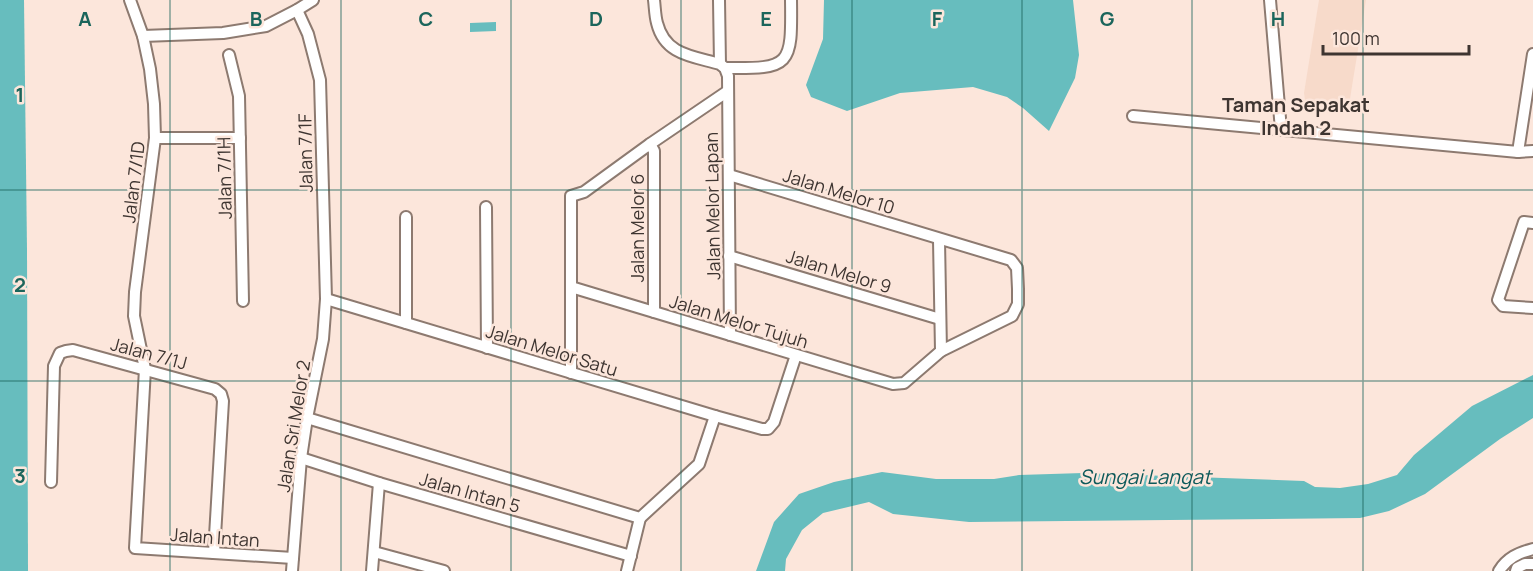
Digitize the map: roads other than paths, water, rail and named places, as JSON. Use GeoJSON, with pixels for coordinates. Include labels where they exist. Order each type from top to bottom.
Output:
{"type":"FeatureCollection","features":[{"type":"Feature","properties":{"kind":"street","name":"Jalan 7/1D"},"geometry":{"type":"LineString","coordinates":[[130,0],[150,69],[155,138],[135,292],[134,316],[145,369],[135,548]]}},
{"type":"Feature","properties":{"kind":"street"},"geometry":{"type":"LineString","coordinates":[[142,36],[223,33],[266,26],[313,0]]}},
{"type":"Feature","properties":{"kind":"street"},"geometry":{"type":"LineString","coordinates":[[654,0],[656,23],[662,38],[674,50],[724,69],[756,69],[770,67],[781,62],[789,52],[791,0]]}},
{"type":"Feature","properties":{"kind":"street","name":"Jalan Melor Lapan"},"geometry":{"type":"LineString","coordinates":[[719,0],[724,69],[728,91],[730,335]]}},
{"type":"Feature","properties":{"kind":"street"},"geometry":{"type":"LineString","coordinates":[[1270,0],[1281,130]]}},
{"type":"Feature","properties":{"kind":"street","name":"Jalan 7/1F"},"geometry":{"type":"LineString","coordinates":[[297,10],[308,34],[320,80],[326,299]]}},
{"type":"Feature","properties":{"kind":"street"},"geometry":{"type":"LineString","coordinates":[[1518,152],[1533,54]]}},
{"type":"Feature","properties":{"kind":"street","name":"Jalan 7/1H"},"geometry":{"type":"LineString","coordinates":[[229,55],[239,96],[243,300]]}},
{"type":"Feature","properties":{"kind":"street"},"geometry":{"type":"LineString","coordinates":[[571,373],[571,196],[584,192],[728,91]]}},
{"type":"Feature","properties":{"kind":"street"},"geometry":{"type":"LineString","coordinates":[[1133,116],[1518,152],[1533,151]]}},
{"type":"Feature","properties":{"kind":"street"},"geometry":{"type":"LineString","coordinates":[[155,138],[240,138]]}},
{"type":"Feature","properties":{"kind":"street","name":"Jalan Melor 6"},"geometry":{"type":"LineString","coordinates":[[650,144],[654,151],[654,312]]}},
{"type":"Feature","properties":{"kind":"street","name":"Jalan Melor 10"},"geometry":{"type":"LineString","coordinates":[[729,175],[1011,260],[1017,268],[1018,289],[1018,304],[1012,316],[941,351]]}},
{"type":"Feature","properties":{"kind":"street"},"geometry":{"type":"LineString","coordinates":[[486,207],[487,348]]}},
{"type":"Feature","properties":{"kind":"street"},"geometry":{"type":"LineString","coordinates":[[406,217],[406,323]]}},
{"type":"Feature","properties":{"kind":"street"},"geometry":{"type":"LineString","coordinates":[[1528,223],[1498,300],[1503,306],[1533,308]]}},
{"type":"Feature","properties":{"kind":"street"},"geometry":{"type":"LineString","coordinates":[[939,240],[941,351]]}},
{"type":"Feature","properties":{"kind":"street","name":"Jalan Melor 9"},"geometry":{"type":"LineString","coordinates":[[729,256],[940,319]]}},
{"type":"Feature","properties":{"kind":"street","name":"Jalan Melor Tujuh"},"geometry":{"type":"LineString","coordinates":[[571,287],[893,384],[904,382],[941,351]]}},
{"type":"Feature","properties":{"kind":"street","name":"Jalan Melor Satu"},"geometry":{"type":"LineString","coordinates":[[326,299],[762,429],[768,429],[774,422],[796,355]]}},
{"type":"Feature","properties":{"kind":"street","name":"Jalan Sri Melor 2"},"geometry":{"type":"LineString","coordinates":[[292,571],[301,458],[323,339],[326,299]]}},
{"type":"Feature","properties":{"kind":"street","name":"Jalan 7/1J"},"geometry":{"type":"LineString","coordinates":[[51,482],[54,366],[60,353],[73,350],[216,389],[223,401],[213,553]]}},
{"type":"Feature","properties":{"kind":"street"},"geometry":{"type":"LineString","coordinates":[[627,571],[640,518],[699,464],[714,416]]}},
{"type":"Feature","properties":{"kind":"street"},"geometry":{"type":"LineString","coordinates":[[307,418],[640,518]]}},
{"type":"Feature","properties":{"kind":"street","name":"Jalan Intan 5"},"geometry":{"type":"LineString","coordinates":[[301,458],[631,556]]}},
{"type":"Feature","properties":{"kind":"street"},"geometry":{"type":"LineString","coordinates":[[372,571],[379,483]]}},
{"type":"Feature","properties":{"kind":"street","name":"Jalan Intan"},"geometry":{"type":"LineString","coordinates":[[135,548],[293,558]]}},
{"type":"Feature","properties":{"kind":"street"},"geometry":{"type":"LineString","coordinates":[[1499,571],[1509,559],[1533,549]]}},
{"type":"Feature","properties":{"kind":"street"},"geometry":{"type":"LineString","coordinates":[[374,552],[444,571]]}},
{"type":"Feature","properties":{"kind":"street"},"geometry":{"type":"LineString","coordinates":[[1516,571],[1525,564],[1533,564]]}},
{"type":"Feature","properties":{"kind":"water"},"geometry":{"type":"Polygon","coordinates":[[[0,0],[24,0],[28,571],[0,571],[0,0]]]}},
{"type":"Feature","properties":{"kind":"water"},"geometry":{"type":"Polygon","coordinates":[[[824,0],[1073,0],[1079,55],[1075,78],[1049,131],[1007,97],[973,87],[900,93],[847,111],[811,97],[806,85],[823,39],[824,0]]]}},
{"type":"Feature","properties":{"kind":"water"},"geometry":{"type":"Polygon","coordinates":[[[496,22],[496,31],[470,32],[470,23],[496,22]]]}},
{"type":"Feature","properties":{"kind":"water","name":"Sungai Langat"},"geometry":{"type":"Polygon","coordinates":[[[1533,375],[1533,418],[1500,439],[1425,494],[1389,511],[1360,518],[969,522],[893,514],[869,502],[823,513],[802,530],[786,559],[785,571],[756,571],[774,522],[799,494],[834,482],[882,472],[936,479],[994,479],[1019,475],[1083,473],[1304,481],[1315,487],[1340,488],[1368,484],[1397,475],[1414,455],[1472,406],[1533,375]]]}},
{"type":"Feature","properties":{"kind":"district","name":"Taman Sepakat Indah 2"},"geometry":{"type":"Point","coordinates":[1296,116]}}]}
